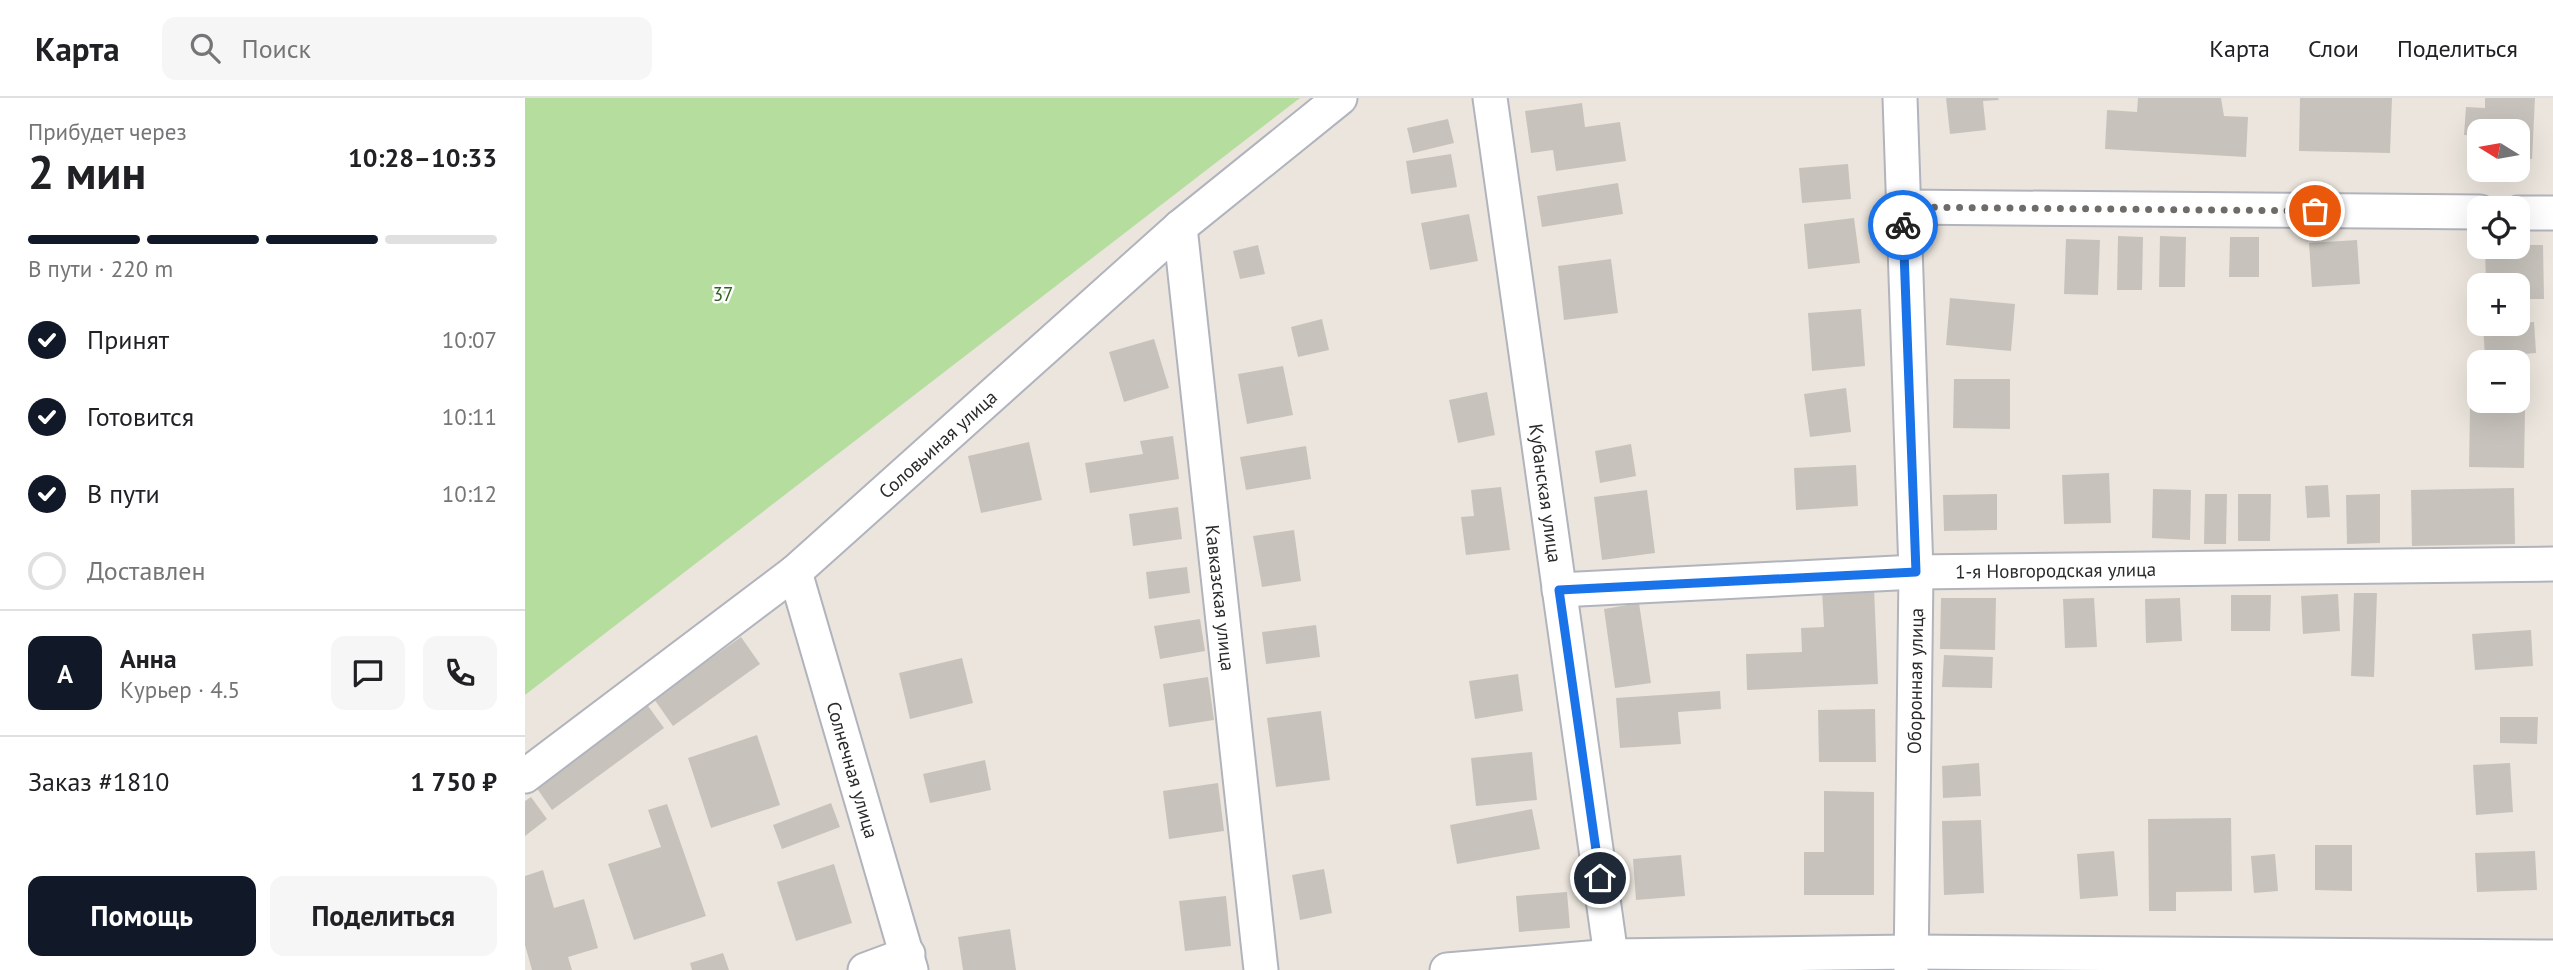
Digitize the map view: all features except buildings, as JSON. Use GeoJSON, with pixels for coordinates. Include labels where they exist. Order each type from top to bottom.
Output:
{"type":"FeatureCollection","features":[{"type":"Feature","properties":{"kind":"street","name":"Соловьиная улица"},"geometry":{"type":"LineString","coordinates":[[525,776],[795,572],[1180,226],[1340,98]]}},
{"type":"Feature","properties":{"kind":"street","name":"Кубанская улица"},"geometry":{"type":"LineString","coordinates":[[1489,98],[1613,963]]}},
{"type":"Feature","properties":{"kind":"street","name":"Оборонная улица"},"geometry":{"type":"LineString","coordinates":[[1900,98],[1916,572],[1911,961]]}},
{"type":"Feature","properties":{"kind":"street"},"geometry":{"type":"LineString","coordinates":[[1902,207],[2467,212]]}},
{"type":"Feature","properties":{"kind":"street"},"geometry":{"type":"LineString","coordinates":[[2530,213],[2553,213]]}},
{"type":"Feature","properties":{"kind":"street","name":"Кавказская улица"},"geometry":{"type":"LineString","coordinates":[[1180,226],[1261,970]]}},
{"type":"Feature","properties":{"kind":"street","name":"1-я Новгородская улица"},"geometry":{"type":"LineString","coordinates":[[1559,590],[1916,572],[2553,564]]}},
{"type":"Feature","properties":{"kind":"street","name":"Солнечная улица"},"geometry":{"type":"LineString","coordinates":[[795,572],[910,962]]}},
{"type":"Feature","properties":{"kind":"street"},"geometry":{"type":"LineString","coordinates":[[1447,970],[1613,963],[2553,957]]}},
{"type":"Feature","properties":{"kind":"street"},"geometry":{"type":"LineString","coordinates":[[865,970],[910,962]]}},
{"type":"Feature","properties":{"kind":"green space","name":"37"},"geometry":{"type":"Polygon","coordinates":[[[525,98],[1300,98],[525,695],[525,98]]]}},
{"type":"Feature","properties":{"kind":"way so far"},"geometry":{"type":"LineString","coordinates":[[1903,225],[1902,207],[2315,211]]}},
{"type":"Feature","properties":{"kind":"route"},"geometry":{"type":"LineString","coordinates":[[1600,878],[1559,590],[1916,572],[1903,225]]}}]}
